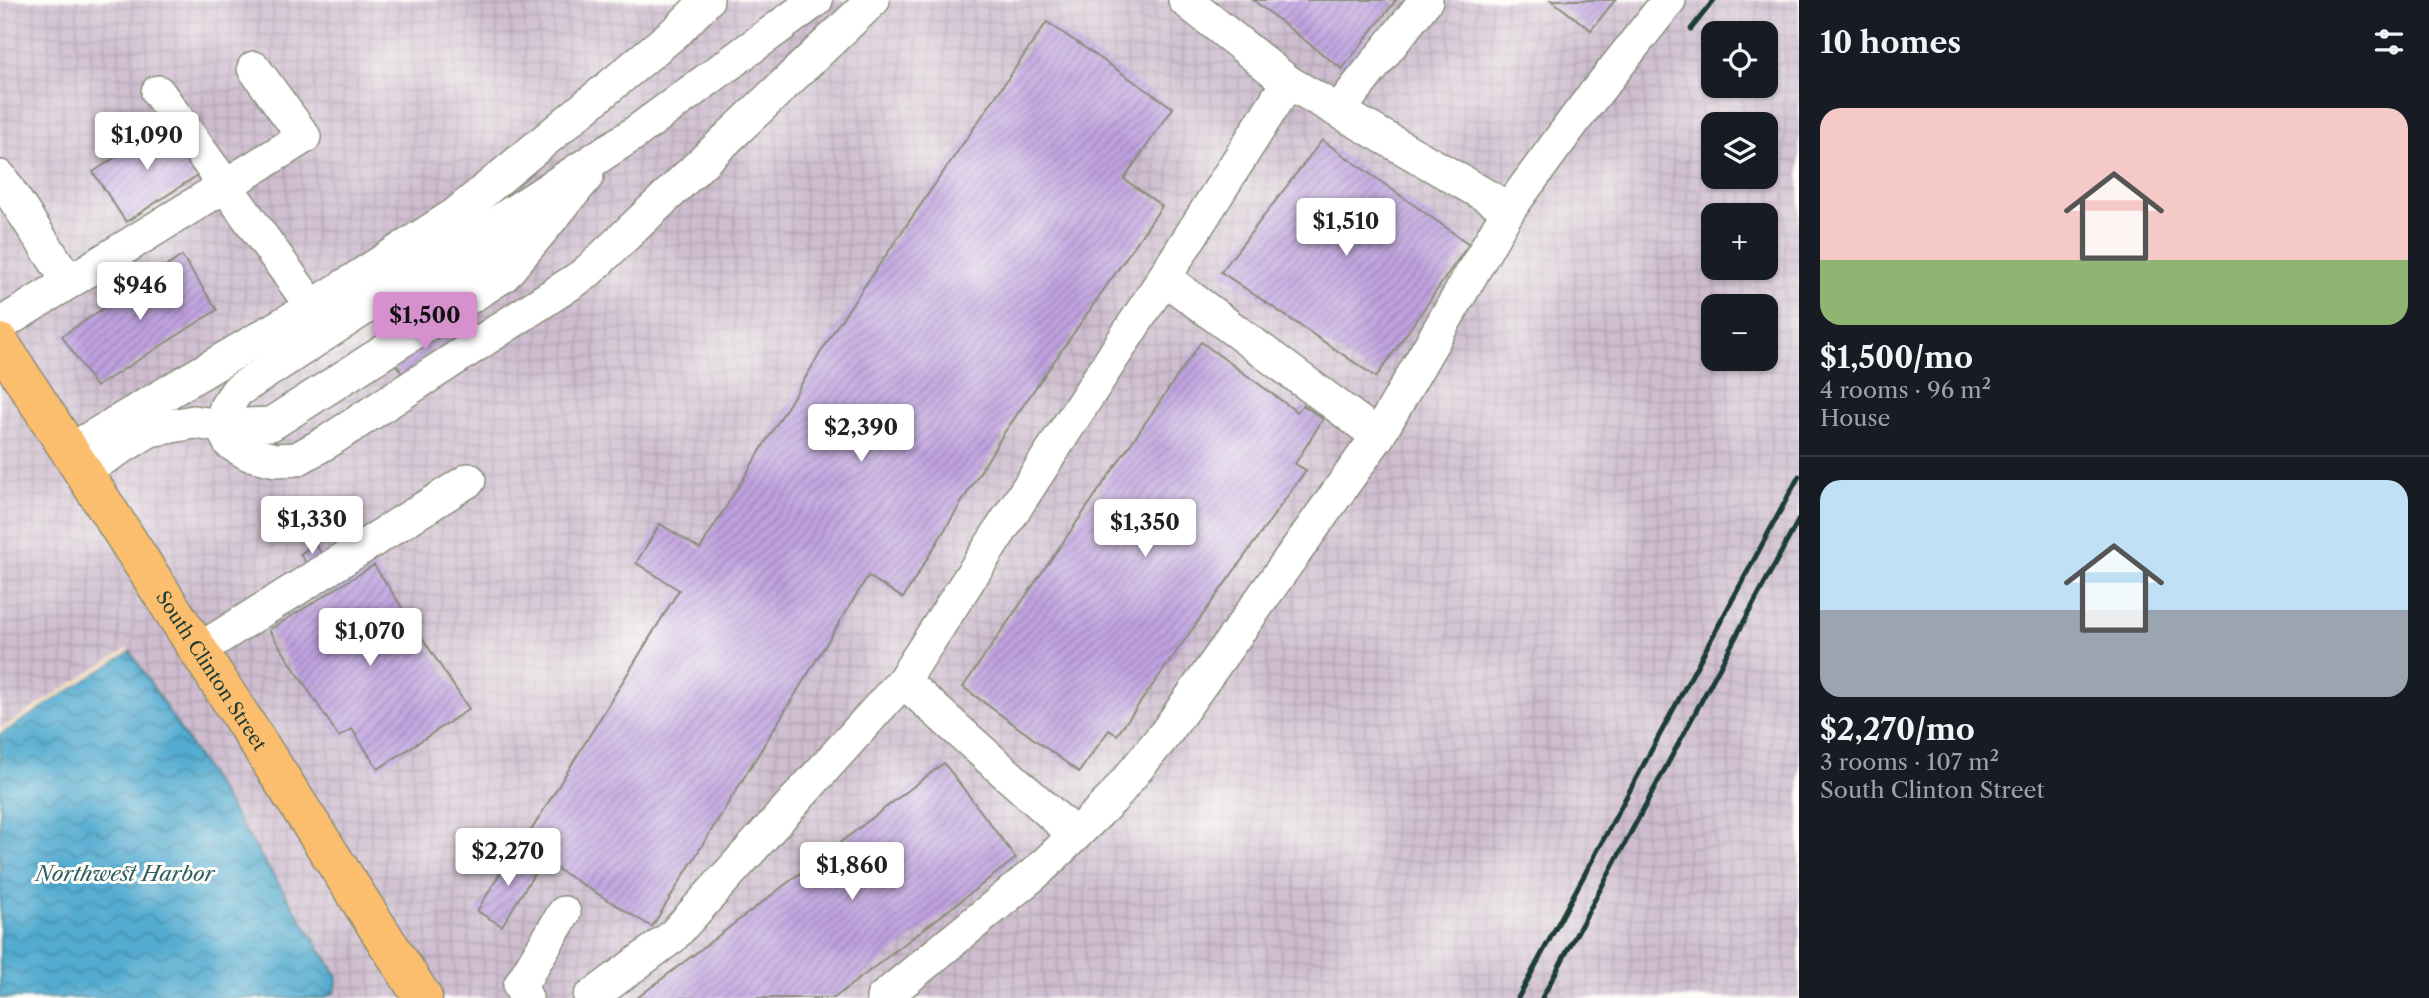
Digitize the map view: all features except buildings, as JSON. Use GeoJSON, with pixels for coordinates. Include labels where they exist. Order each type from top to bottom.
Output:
{"type":"FeatureCollection","features":[{"type":"Feature","properties":{"kind":"main road","name":"South Clinton Street"},"geometry":{"type":"LineString","coordinates":[[0,343],[423,998]]}},
{"type":"Feature","properties":{"kind":"lane"},"geometry":{"type":"LineString","coordinates":[[707,0],[679,29],[455,215],[321,319],[237,391],[224,416],[230,443],[248,454],[276,460],[297,459],[585,274],[873,0]]}},
{"type":"Feature","properties":{"kind":"lane"},"geometry":{"type":"LineString","coordinates":[[76,461],[549,189],[632,135],[816,0]]}},
{"type":"Feature","properties":{"kind":"lane"},"geometry":{"type":"LineString","coordinates":[[1185,0],[1287,82],[1509,209]]}},
{"type":"Feature","properties":{"kind":"lane"},"geometry":{"type":"LineString","coordinates":[[1338,111],[1426,0]]}},
{"type":"Feature","properties":{"kind":"lane"},"geometry":{"type":"LineString","coordinates":[[895,994],[1039,870],[1112,799],[1165,734],[1378,436],[1509,209],[1579,114],[1669,0]]}},
{"type":"Feature","properties":{"kind":"lane"},"geometry":{"type":"LineString","coordinates":[[0,325],[304,136],[254,68]]}},
{"type":"Feature","properties":{"kind":"lane"},"geometry":{"type":"LineString","coordinates":[[590,998],[672,937],[903,681],[1164,278],[1287,82]]}},
{"type":"Feature","properties":{"kind":"lane"},"geometry":{"type":"LineString","coordinates":[[158,92],[321,319]]}},
{"type":"Feature","properties":{"kind":"lane"},"geometry":{"type":"LineString","coordinates":[[224,416],[271,424],[504,275],[609,150]]}},
{"type":"Feature","properties":{"kind":"lane"},"geometry":{"type":"LineString","coordinates":[[0,177],[69,282]]}},
{"type":"Feature","properties":{"kind":"lane"},"geometry":{"type":"LineString","coordinates":[[76,461],[150,430],[224,416],[257,400],[484,260],[549,189]]}},
{"type":"Feature","properties":{"kind":"lane"},"geometry":{"type":"LineString","coordinates":[[1164,278],[1378,436]]}},
{"type":"Feature","properties":{"kind":"lane"},"geometry":{"type":"LineString","coordinates":[[199,650],[469,480]]}},
{"type":"Feature","properties":{"kind":"lane"},"geometry":{"type":"LineString","coordinates":[[903,681],[1075,835]]}},
{"type":"Feature","properties":{"kind":"lane"},"geometry":{"type":"LineString","coordinates":[[526,998],[520,986],[564,913]]}},
{"type":"Feature","properties":{"kind":"shaded area"},"geometry":{"type":"Polygon","coordinates":[[[0,0],[1799,0],[1799,998],[324,998],[335,992],[129,651],[0,734],[0,0]]]}},
{"type":"Feature","properties":{"kind":"water","name":"Northwest Harbor"},"geometry":{"type":"Polygon","coordinates":[[[130,651],[338,977],[335,992],[324,998],[0,998],[0,734],[130,651]]]}},
{"type":"Feature","properties":{"kind":"pier"},"geometry":{"type":"Polygon","coordinates":[[[128,648],[130,651],[0,734],[0,729],[128,648]]]}},
{"type":"Feature","properties":{"kind":"railway"},"geometry":{"type":"LineString","coordinates":[[1691,29],[1714,0]]}},
{"type":"Feature","properties":{"kind":"railway"},"geometry":{"type":"LineString","coordinates":[[1518,998],[1799,476]]}},
{"type":"Feature","properties":{"kind":"railway"},"geometry":{"type":"LineString","coordinates":[[1542,998],[1799,519]]}}]}
